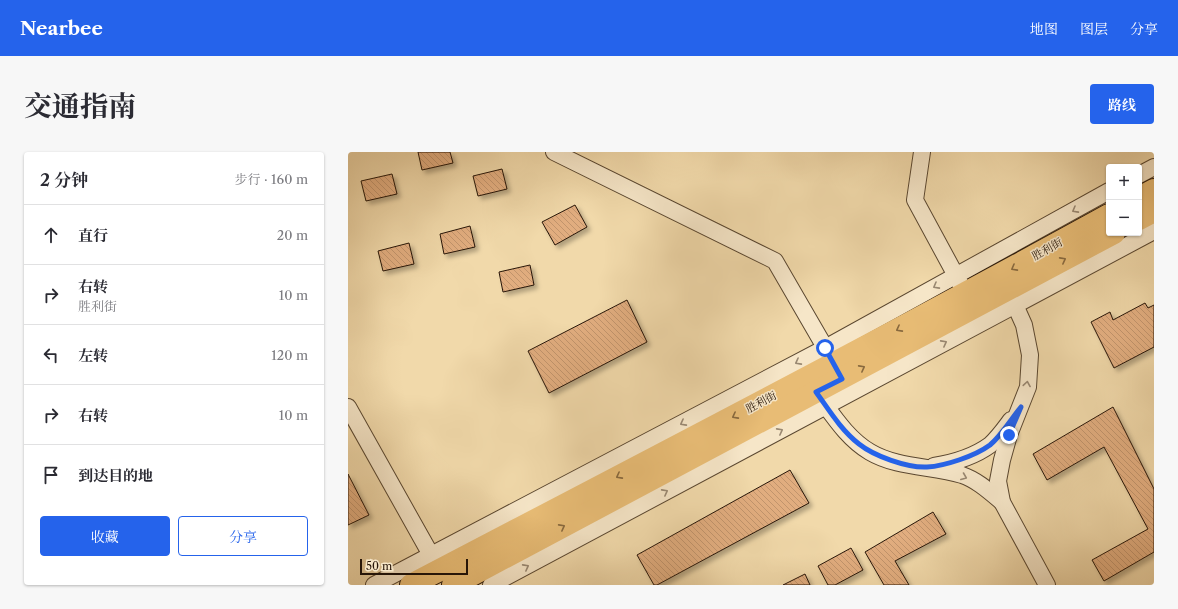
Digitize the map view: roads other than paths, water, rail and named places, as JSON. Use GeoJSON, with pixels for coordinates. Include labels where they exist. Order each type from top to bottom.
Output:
{"type":"FeatureCollection","features":[{"type":"Feature","properties":{"kind":"main road"},"geometry":{"type":"LineString","coordinates":[[1142,196],[1154,190]]}},
{"type":"Feature","properties":{"kind":"main road"},"geometry":{"type":"LineString","coordinates":[[1142,217],[1154,211]]}},
{"type":"Feature","properties":{"kind":"main road","name":"胜利街"},"geometry":{"type":"LineString","coordinates":[[411,585],[834,363],[971,301],[1106,217]]}},
{"type":"Feature","properties":{"kind":"main road","name":"胜利街"},"geometry":{"type":"LineString","coordinates":[[971,301],[1012,297],[1109,236]]}},
{"type":"Feature","properties":{"kind":"main road","name":"胜利街"},"geometry":{"type":"LineString","coordinates":[[453,585],[821,399],[834,363]]}},
{"type":"Feature","properties":{"kind":"street"},"geometry":{"type":"LineString","coordinates":[[554,152],[775,260],[834,363]]}},
{"type":"Feature","properties":{"kind":"street"},"geometry":{"type":"LineString","coordinates":[[922,152],[916,200],[971,301]]}},
{"type":"Feature","properties":{"kind":"street"},"geometry":{"type":"LineString","coordinates":[[1142,173],[1154,167]]}},
{"type":"Feature","properties":{"kind":"street"},"geometry":{"type":"LineString","coordinates":[[374,585],[431,555],[834,363],[1106,194]]}},
{"type":"Feature","properties":{"kind":"street"},"geometry":{"type":"LineString","coordinates":[[491,585],[821,399],[1012,297],[1154,231]]}},
{"type":"Feature","properties":{"kind":"street"},"geometry":{"type":"LineString","coordinates":[[1012,297],[1024,325],[1030,355],[1028,388],[1009,435],[998,481],[1002,502],[1047,585]]}},
{"type":"Feature","properties":{"kind":"street"},"geometry":{"type":"LineString","coordinates":[[821,399],[837,421],[857,443],[870,452],[888,460],[963,476],[983,486],[1002,502]]}},
{"type":"Feature","properties":{"kind":"street"},"geometry":{"type":"LineString","coordinates":[[348,407],[431,555]]}},
{"type":"Feature","properties":{"kind":"street"},"geometry":{"type":"LineString","coordinates":[[926,467],[950,463],[968,457],[990,445],[1021,407]]}}]}
